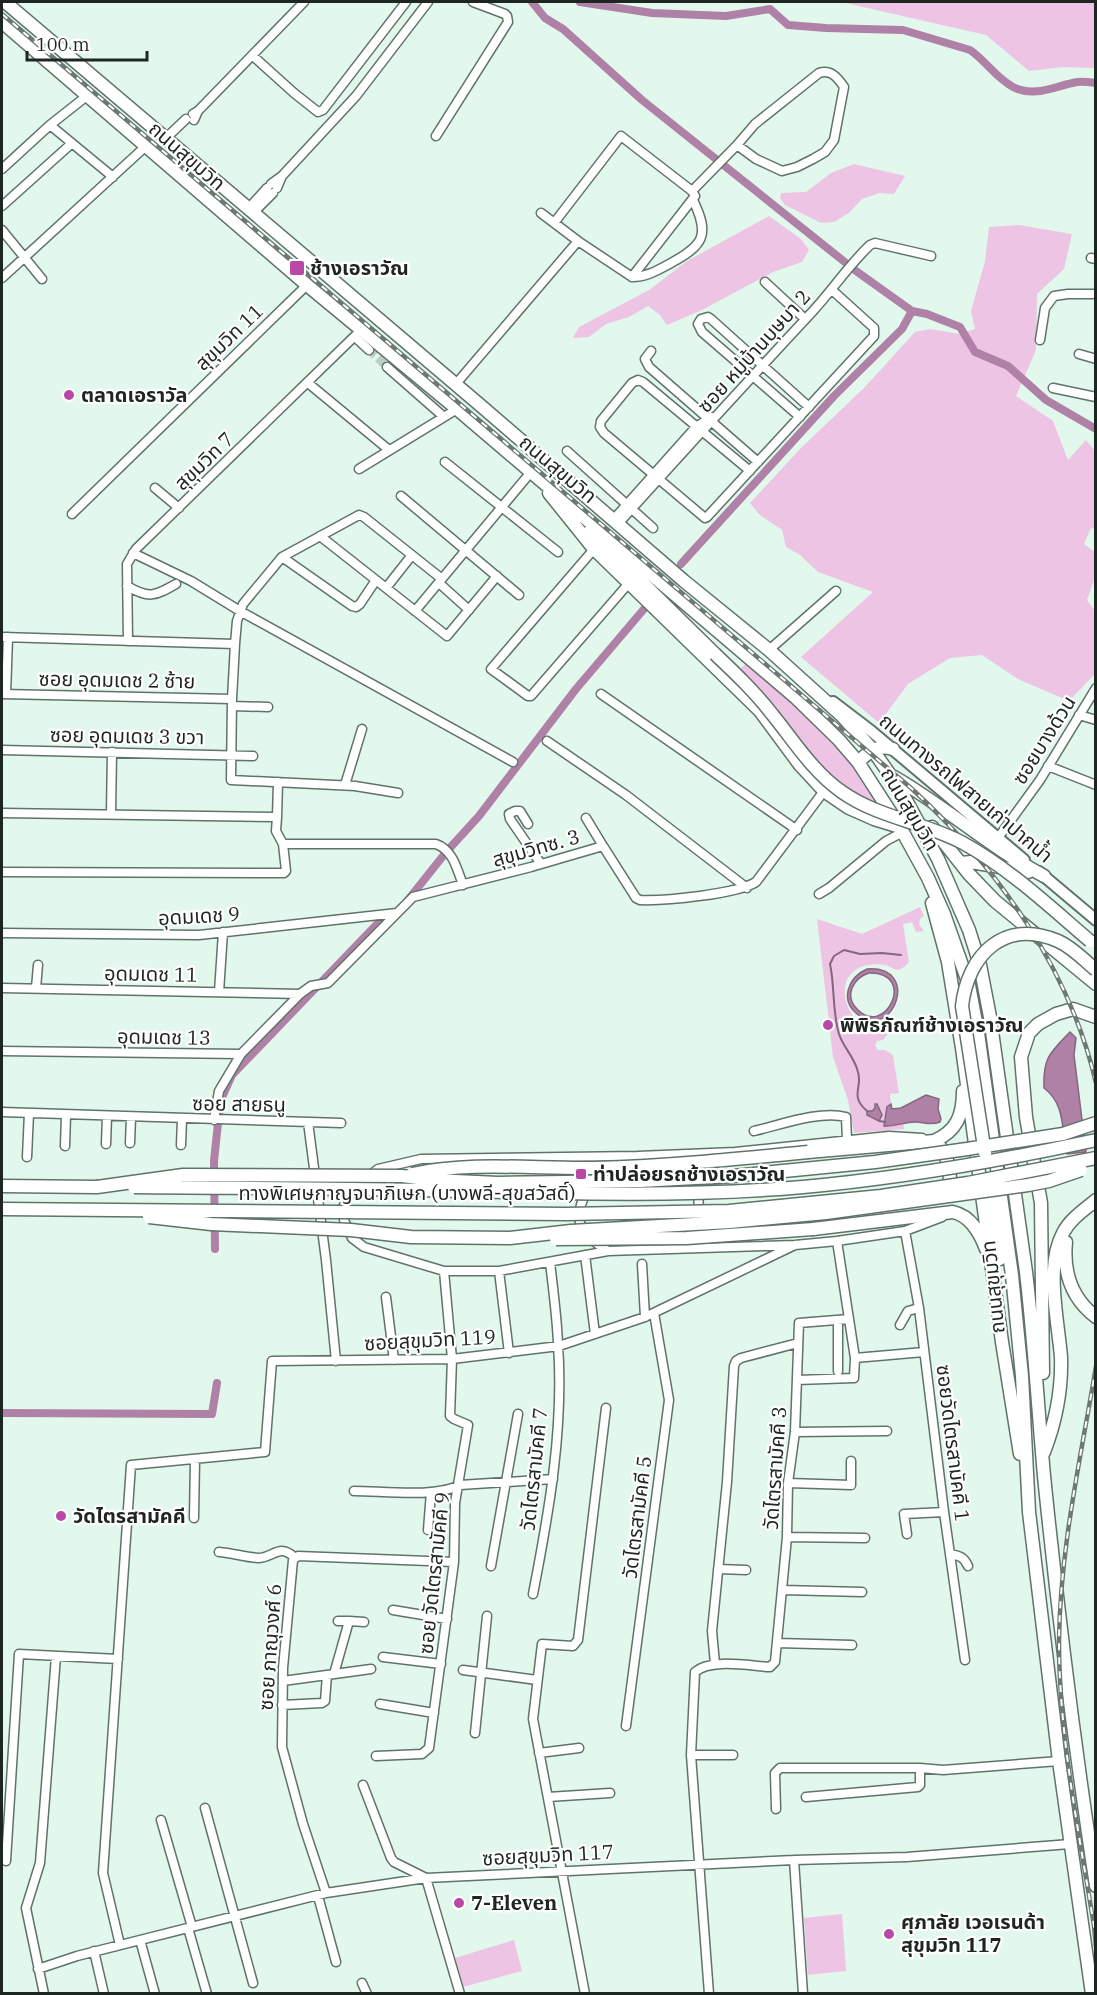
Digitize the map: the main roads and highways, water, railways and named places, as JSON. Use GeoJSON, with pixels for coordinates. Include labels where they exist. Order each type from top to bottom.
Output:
{"type":"FeatureCollection","features":[{"type":"Feature","properties":{"kind":"highway","name":"ถนนสุขุมวิท"},"geometry":{"type":"LineString","coordinates":[[5,2],[615,522],[769,650],[841,715],[872,749],[900,789],[954,893],[969,930],[987,993],[1026,1272],[1072,1728],[1095,1886]]}},
{"type":"Feature","properties":{"kind":"highway","name":"ถนนสุขุมวิท"},"geometry":{"type":"LineString","coordinates":[[2,22],[307,285],[358,334],[457,409],[795,697],[858,762],[912,848],[928,878],[956,944],[969,985],[978,1033],[1014,1287],[1022,1376],[1029,1512],[1059,1761],[1092,1994]]}},
{"type":"Feature","properties":{"kind":"highway"},"geometry":{"type":"LineString","coordinates":[[507,452],[518,438]]}},
{"type":"Feature","properties":{"kind":"highway"},"geometry":{"type":"LineString","coordinates":[[535,475],[594,549],[760,711],[800,765],[824,791],[849,808],[902,830]]}},
{"type":"Feature","properties":{"kind":"highway"},"geometry":{"type":"LineString","coordinates":[[535,475],[754,693],[822,776],[840,791],[872,808],[929,828],[970,848],[1017,879],[1093,944]]}},
{"type":"Feature","properties":{"kind":"highway"},"geometry":{"type":"LineString","coordinates":[[858,762],[872,749],[882,746],[893,749]]}},
{"type":"Feature","properties":{"kind":"highway"},"geometry":{"type":"LineString","coordinates":[[893,777],[916,790],[994,847],[1044,876]]}},
{"type":"Feature","properties":{"kind":"highway"},"geometry":{"type":"LineString","coordinates":[[900,789],[995,901],[1095,984]]}},
{"type":"Feature","properties":{"kind":"highway"},"geometry":{"type":"LineString","coordinates":[[912,848],[943,940],[962,1048],[1002,1342],[1029,1512]]}},
{"type":"Feature","properties":{"kind":"highway"},"geometry":{"type":"LineString","coordinates":[[961,863],[971,861],[1044,876]]}},
{"type":"Feature","properties":{"kind":"highway"},"geometry":{"type":"LineString","coordinates":[[1011,1397],[1007,1316],[962,1006],[964,989],[974,964],[992,945],[1017,935],[1030,934],[1061,942],[1095,970]]}},
{"type":"Feature","properties":{"kind":"highway"},"geometry":{"type":"LineString","coordinates":[[1041,1434],[1042,1221],[1026,1117],[1021,1057],[1029,1033],[1038,1024],[1056,1014],[1073,1009],[1095,1017]]}},
{"type":"Feature","properties":{"kind":"highway"},"geometry":{"type":"LineString","coordinates":[[402,1176],[447,1168],[595,1168],[934,1141],[949,1133],[959,1120],[963,1098],[962,1048]]}},
{"type":"Feature","properties":{"kind":"highway"},"geometry":{"type":"LineString","coordinates":[[97,1187],[183,1175],[402,1176],[498,1183],[724,1177],[853,1164],[967,1149],[1063,1134],[1095,1124]]}},
{"type":"Feature","properties":{"kind":"highway","name":"ทางพิเศษกาญจนาภิเษก (บางพลี-สุขสวัสดิ์)"},"geometry":{"type":"LineString","coordinates":[[2,1186],[565,1193],[724,1192],[877,1179],[962,1167],[1095,1140]]}},
{"type":"Feature","properties":{"kind":"highway"},"geometry":{"type":"LineString","coordinates":[[699,1220],[788,1213],[946,1194],[949,1171],[941,1148],[934,1141]]}},
{"type":"Feature","properties":{"kind":"highway"},"geometry":{"type":"LineString","coordinates":[[510,1238],[591,1229],[730,1222],[866,1208],[1038,1183],[1067,1175],[1095,1160]]}},
{"type":"Feature","properties":{"kind":"highway","name":"ทางพิเศษกาญจนาภิเษก (บางพลี-สุขสวัสดิ์)"},"geometry":{"type":"LineString","coordinates":[[2,1209],[578,1214],[729,1210],[881,1196],[1095,1160]]}},
{"type":"Feature","properties":{"kind":"highway"},"geometry":{"type":"LineString","coordinates":[[1043,1455],[1054,1426],[1059,1392],[1061,1359],[1055,1289],[1056,1258],[1062,1234],[1074,1218],[1091,1204]]}},
{"type":"Feature","properties":{"kind":"highway"},"geometry":{"type":"LineString","coordinates":[[98,1211],[211,1224],[351,1230],[429,1238],[651,1239],[813,1229],[952,1212],[964,1217],[975,1227],[992,1264]]}},
{"type":"Feature","properties":{"kind":"highway"},"geometry":{"type":"LineString","coordinates":[[1074,1218],[1066,1247],[1067,1277],[1079,1301],[1095,1317]]}},
{"type":"Feature","properties":{"kind":"highway"},"geometry":{"type":"LineString","coordinates":[[1047,1664],[1065,1663]]}},
{"type":"Feature","properties":{"kind":"main road","name":"ถนนทางรถไฟสายเก่าปากน้ำ"},"geometry":{"type":"LineString","coordinates":[[811,687],[842,708],[893,749],[1095,920]]}},
{"type":"Feature","properties":{"kind":"waterway"},"geometry":{"type":"LineString","coordinates":[[532,2],[545,18],[563,29],[642,100],[856,271],[912,311],[927,314],[960,327],[975,352],[1008,366],[1046,400],[1096,429]]}},
{"type":"Feature","properties":{"kind":"waterway"},"geometry":{"type":"LineString","coordinates":[[580,2],[652,13],[726,16],[770,9],[788,25],[903,30],[970,50],[1001,79],[1021,90],[1045,90],[1079,82],[1096,83]]}},
{"type":"Feature","properties":{"kind":"waterway"},"geometry":{"type":"LineString","coordinates":[[681,564],[834,396],[902,329],[912,311]]}},
{"type":"Feature","properties":{"kind":"waterway"},"geometry":{"type":"LineString","coordinates":[[448,850],[479,816],[576,689],[644,609]]}},
{"type":"Feature","properties":{"kind":"waterway"},"geometry":{"type":"LineString","coordinates":[[408,900],[443,856]]}},
{"type":"Feature","properties":{"kind":"waterway"},"geometry":{"type":"LineString","coordinates":[[219,1114],[223,1095],[232,1075],[380,921],[396,914]]}},
{"type":"Feature","properties":{"kind":"waterway"},"geometry":{"type":"LineString","coordinates":[[867,1111],[859,1101],[859,1077],[837,1025],[830,964],[834,956],[844,950],[860,954],[901,955]]}},
{"type":"Feature","properties":{"kind":"waterway"},"geometry":{"type":"LineString","coordinates":[[879,1121],[885,1122]]}},
{"type":"Feature","properties":{"kind":"waterway"},"geometry":{"type":"LineString","coordinates":[[215,1249],[214,1161],[218,1123]]}},
{"type":"Feature","properties":{"kind":"waterway"},"geometry":{"type":"LineString","coordinates":[[2,1413],[212,1414],[217,1383]]}},
{"type":"Feature","properties":{"kind":"tunnel"},"geometry":{"type":"LineString","coordinates":[[369,350],[387,367]]}},
{"type":"Feature","properties":{"kind":"railway"},"geometry":{"type":"LineString","coordinates":[[2,14],[911,788],[943,819],[1000,885],[1026,922],[1068,999],[1084,1040],[1096,1083]]}},
{"type":"Feature","properties":{"kind":"railway"},"geometry":{"type":"LineString","coordinates":[[1096,1366],[1067,1537],[1059,1641],[1066,1749],[1096,1947]]}},
{"type":"Feature","properties":{"kind":"place","name":"ช้างเอราวัณ"},"geometry":{"type":"Point","coordinates":[297,268]}},
{"type":"Feature","properties":{"kind":"place","name":"ตลาดเอราวัล"},"geometry":{"type":"Point","coordinates":[69,395]}},
{"type":"Feature","properties":{"kind":"place","name":"พิพิธภัณฑ์ช้างเอราวัณ"},"geometry":{"type":"Point","coordinates":[828,1025]}},
{"type":"Feature","properties":{"kind":"place","name":"ท่าปล่อยรถช้างเอราวัณ"},"geometry":{"type":"Point","coordinates":[581,1174]}},
{"type":"Feature","properties":{"kind":"place","name":"วัดไตรสามัคคี"},"geometry":{"type":"Point","coordinates":[61,1516]}},
{"type":"Feature","properties":{"kind":"place","name":"7-Eleven"},"geometry":{"type":"Point","coordinates":[459,1903]}},
{"type":"Feature","properties":{"kind":"place","name":"ศุภาลัย เวอเรนด้า สุขุมวิท 117"},"geometry":{"type":"Point","coordinates":[889,1934]}}]}
